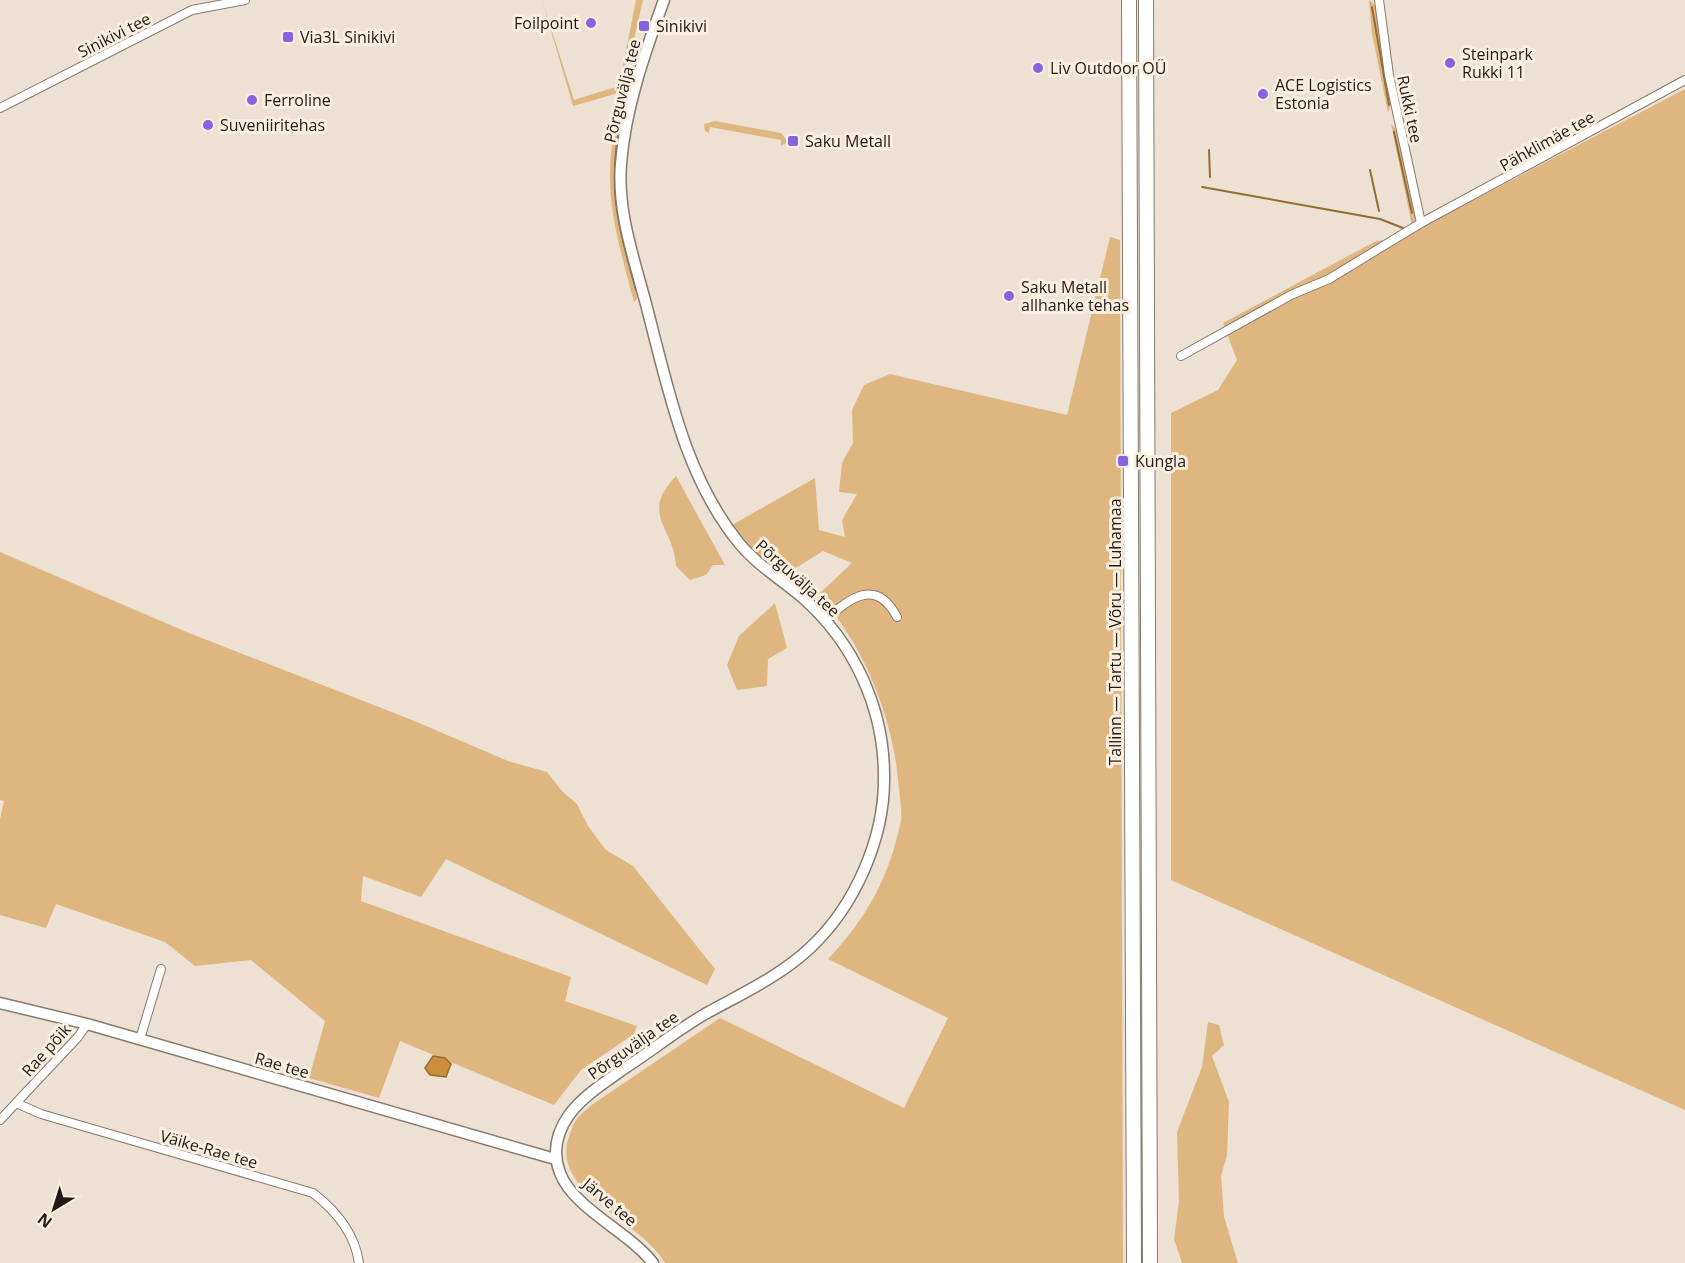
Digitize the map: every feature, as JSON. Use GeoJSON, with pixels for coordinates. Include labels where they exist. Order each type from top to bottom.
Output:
{"type":"FeatureCollection","features":[{"type":"Feature","properties":{"kind":"highway","name":"Tallinn — Tartu — Võru — Luhamaa"},"geometry":{"type":"LineString","coordinates":[[1129,0],[1134,1263]]}},
{"type":"Feature","properties":{"kind":"highway","name":"Tallinn — Tartu — Võru — Luhamaa"},"geometry":{"type":"LineString","coordinates":[[1146,0],[1150,1263]]}},
{"type":"Feature","properties":{"kind":"street","name":"Sinikivi tee"},"geometry":{"type":"LineString","coordinates":[[0,108],[192,10],[245,0]]}},
{"type":"Feature","properties":{"kind":"street","name":"Põrguvälja tee"},"geometry":{"type":"LineString","coordinates":[[555,1159],[562,1125],[583,1099],[702,1016],[763,982],[798,958],[832,925],[852,895],[863,872],[877,825],[884,787],[878,722],[869,693],[852,658],[825,620],[758,562],[729,530],[694,466],[677,420],[632,253],[620,195],[624,137],[653,29],[658,0]]}},
{"type":"Feature","properties":{"kind":"street","name":"Põrguvälja tee"},"geometry":{"type":"LineString","coordinates":[[653,29],[664,0]]}},
{"type":"Feature","properties":{"kind":"street","name":"Rukki tee"},"geometry":{"type":"LineString","coordinates":[[1379,0],[1389,75],[1421,223]]}},
{"type":"Feature","properties":{"kind":"street","name":"Pähklimäe tee"},"geometry":{"type":"LineString","coordinates":[[1181,356],[1291,294],[1329,279],[1421,223],[1685,80]]}},
{"type":"Feature","properties":{"kind":"street"},"geometry":{"type":"LineString","coordinates":[[825,620],[852,597],[862,594],[884,600],[891,605],[897,617]]}},
{"type":"Feature","properties":{"kind":"street"},"geometry":{"type":"LineString","coordinates":[[140,1039],[161,969]]}},
{"type":"Feature","properties":{"kind":"street","name":"Rae tee"},"geometry":{"type":"LineString","coordinates":[[0,1003],[87,1024],[555,1159]]}},
{"type":"Feature","properties":{"kind":"street","name":"Rae põik"},"geometry":{"type":"LineString","coordinates":[[0,1120],[78,1037],[87,1024]]}},
{"type":"Feature","properties":{"kind":"street","name":"Väike-Rae tee"},"geometry":{"type":"LineString","coordinates":[[16,1103],[41,1114],[313,1193],[340,1220],[357,1245],[359,1263]]}},
{"type":"Feature","properties":{"kind":"street","name":"Järve tee"},"geometry":{"type":"LineString","coordinates":[[555,1159],[561,1178],[573,1193],[631,1240],[653,1263]]}},
{"type":"Feature","properties":{"kind":"shaded area"},"geometry":{"type":"Polygon","coordinates":[[[542,0],[574,100],[619,86],[636,0],[643,0],[622,92],[573,106],[542,0]]]}},
{"type":"Feature","properties":{"kind":"shaded area"},"geometry":{"type":"Polygon","coordinates":[[[1369,0],[1375,5],[1391,104],[1388,113],[1372,34],[1369,0]]]}},
{"type":"Feature","properties":{"kind":"shaded area"},"geometry":{"type":"Polygon","coordinates":[[[626,89],[630,89],[616,152],[615,189],[625,244],[639,297],[634,302],[614,221],[610,172],[617,119],[626,89]]]}},
{"type":"Feature","properties":{"kind":"shaded area"},"geometry":{"type":"Polygon","coordinates":[[[1685,89],[1685,1110],[1171,880],[1171,413],[1218,390],[1237,360],[1223,323],[1376,241],[1401,238],[1685,89]]]}},
{"type":"Feature","properties":{"kind":"shaded area"},"geometry":{"type":"Polygon","coordinates":[[[715,121],[781,133],[788,142],[781,146],[781,140],[710,127],[709,133],[705,131],[704,124],[715,121]]]}},
{"type":"Feature","properties":{"kind":"shaded area"},"geometry":{"type":"Polygon","coordinates":[[[1391,124],[1398,132],[1416,218],[1412,226],[1391,124]]]}},
{"type":"Feature","properties":{"kind":"shaded area"},"geometry":{"type":"Polygon","coordinates":[[[1110,237],[1120,240],[1123,1263],[665,1263],[654,1248],[586,1192],[574,1176],[567,1159],[568,1140],[574,1123],[588,1108],[720,1018],[904,1108],[948,1018],[828,959],[854,928],[875,895],[890,860],[901,820],[896,763],[884,710],[863,660],[850,637],[818,595],[852,563],[823,551],[783,576],[755,552],[732,525],[815,478],[819,530],[845,537],[842,520],[857,494],[839,492],[842,463],[853,443],[852,410],[864,385],[890,374],[1067,415],[1110,237]]]}},
{"type":"Feature","properties":{"kind":"shaded area"},"geometry":{"type":"Polygon","coordinates":[[[676,476],[725,565],[713,565],[706,575],[690,580],[676,566],[674,552],[659,511],[665,489],[676,476]]]}},
{"type":"Feature","properties":{"kind":"shaded area"},"geometry":{"type":"Polygon","coordinates":[[[0,552],[189,633],[412,720],[508,761],[547,772],[562,791],[577,804],[588,826],[606,850],[633,866],[715,969],[707,985],[446,859],[421,897],[363,876],[361,901],[571,977],[565,1001],[637,1026],[634,1034],[581,1070],[554,1105],[400,1041],[379,1098],[309,1078],[325,1021],[251,960],[195,966],[165,942],[56,904],[46,928],[0,915],[0,819],[4,801],[0,800],[0,552]]]}},
{"type":"Feature","properties":{"kind":"shaded area"},"geometry":{"type":"Polygon","coordinates":[[[775,603],[787,648],[768,659],[767,686],[737,690],[727,665],[739,636],[775,603]]]}},
{"type":"Feature","properties":{"kind":"shaded area"},"geometry":{"type":"Polygon","coordinates":[[[1208,1022],[1219,1025],[1224,1045],[1212,1056],[1229,1102],[1227,1155],[1221,1176],[1224,1217],[1238,1263],[1182,1263],[1174,1239],[1179,1202],[1177,1132],[1202,1067],[1208,1022]]]}},
{"type":"Feature","properties":{"kind":"shaded area"},"geometry":{"type":"Polygon","coordinates":[[[433,1056],[445,1058],[451,1064],[446,1077],[430,1075],[425,1068],[433,1056]]]}},
{"type":"Feature","properties":{"kind":"waterway"},"geometry":{"type":"LineString","coordinates":[[1372,7],[1389,105]]}},
{"type":"Feature","properties":{"kind":"waterway"},"geometry":{"type":"LineString","coordinates":[[622,111],[615,161],[616,202],[623,242],[636,290]]}},
{"type":"Feature","properties":{"kind":"waterway"},"geometry":{"type":"LineString","coordinates":[[1394,132],[1412,213]]}},
{"type":"Feature","properties":{"kind":"waterway"},"geometry":{"type":"LineString","coordinates":[[1209,150],[1210,177]]}},
{"type":"Feature","properties":{"kind":"waterway"},"geometry":{"type":"LineString","coordinates":[[1370,170],[1379,211]]}},
{"type":"Feature","properties":{"kind":"waterway"},"geometry":{"type":"LineString","coordinates":[[1202,187],[1380,219],[1403,228]]}},
{"type":"Feature","properties":{"kind":"place","name":"Foilpoint"},"geometry":{"type":"Point","coordinates":[591,23]}},
{"type":"Feature","properties":{"kind":"place","name":"Sinikivi"},"geometry":{"type":"Point","coordinates":[644,26]}},
{"type":"Feature","properties":{"kind":"place","name":"Via3L Sinikivi"},"geometry":{"type":"Point","coordinates":[288,37]}},
{"type":"Feature","properties":{"kind":"place","name":"Steinpark Rukki 11"},"geometry":{"type":"Point","coordinates":[1450,63]}},
{"type":"Feature","properties":{"kind":"place","name":"Liv Outdoor OÜ"},"geometry":{"type":"Point","coordinates":[1038,68]}},
{"type":"Feature","properties":{"kind":"place","name":"ACE Logistics Estonia"},"geometry":{"type":"Point","coordinates":[1263,94]}},
{"type":"Feature","properties":{"kind":"place","name":"Ferroline"},"geometry":{"type":"Point","coordinates":[252,100]}},
{"type":"Feature","properties":{"kind":"place","name":"Suveniiritehas"},"geometry":{"type":"Point","coordinates":[208,125]}},
{"type":"Feature","properties":{"kind":"place","name":"Saku Metall"},"geometry":{"type":"Point","coordinates":[793,141]}},
{"type":"Feature","properties":{"kind":"place","name":"Saku Metall allhanke tehas"},"geometry":{"type":"Point","coordinates":[1009,296]}},
{"type":"Feature","properties":{"kind":"place","name":"Kungla"},"geometry":{"type":"Point","coordinates":[1123,461]}}]}
